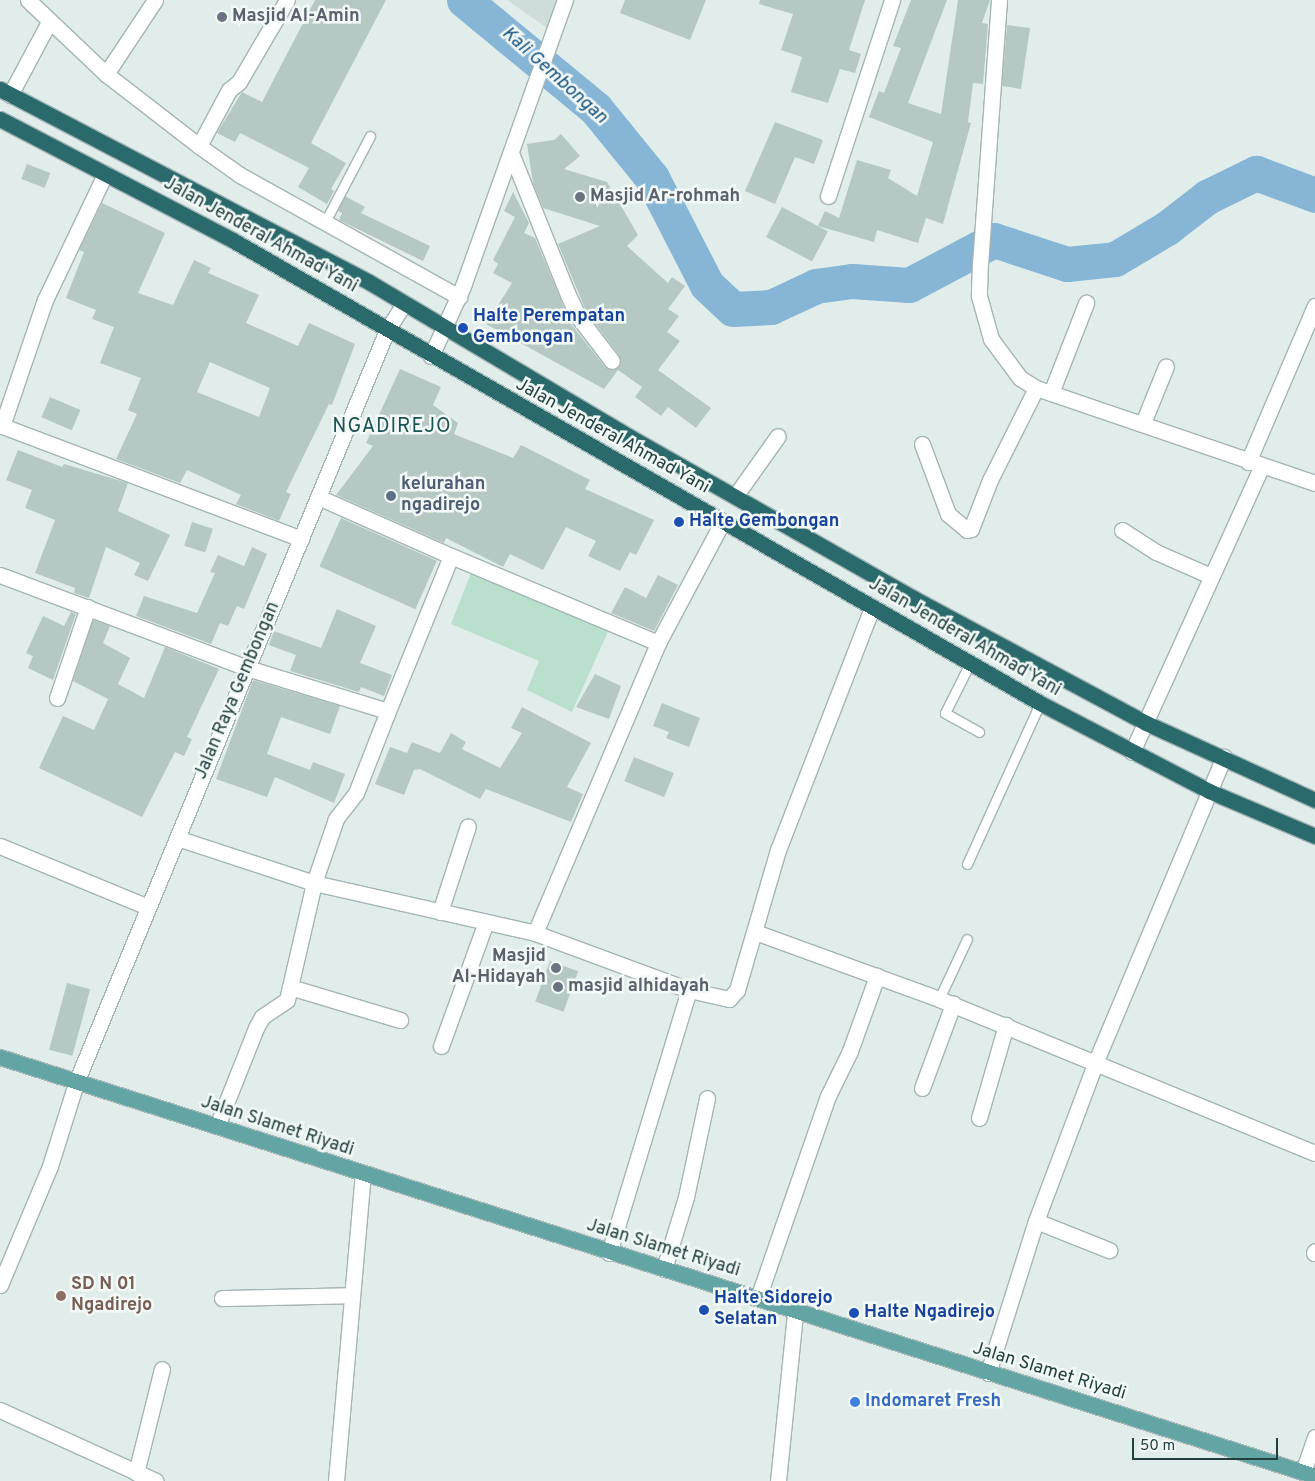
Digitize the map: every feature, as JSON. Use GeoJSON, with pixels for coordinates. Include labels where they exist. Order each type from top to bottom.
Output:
{"type":"FeatureCollection","features":[{"type":"Feature","properties":{"kind":"highway","name":"Jalan Jenderal Ahmad Yani"},"geometry":{"type":"LineString","coordinates":[[5,92],[404,304],[913,598],[1146,723],[1315,800]]}},
{"type":"Feature","properties":{"kind":"highway","name":"Jalan Jenderal Ahmad Yani"},"geometry":{"type":"LineString","coordinates":[[0,119],[234,241],[430,356],[1040,703],[1209,791],[1315,836]]}},
{"type":"Feature","properties":{"kind":"main road","name":"Jalan Slamet Riyadi"},"geometry":{"type":"LineString","coordinates":[[0,1057],[76,1080],[363,1175],[758,1298],[795,1313],[1309,1474]]}},
{"type":"Feature","properties":{"kind":"street"},"geometry":{"type":"LineString","coordinates":[[106,74],[155,0]]}},
{"type":"Feature","properties":{"kind":"street"},"geometry":{"type":"LineString","coordinates":[[198,146],[229,90],[239,82],[287,0]]}},
{"type":"Feature","properties":{"kind":"street"},"geometry":{"type":"LineString","coordinates":[[430,356],[459,297],[565,0]]}},
{"type":"Feature","properties":{"kind":"street"},"geometry":{"type":"LineString","coordinates":[[828,196],[892,0]]}},
{"type":"Feature","properties":{"kind":"street"},"geometry":{"type":"LineString","coordinates":[[999,0],[982,212],[980,262],[980,296],[991,339],[1020,378],[1044,390],[1143,423],[1255,464],[1314,478]]}},
{"type":"Feature","properties":{"kind":"street"},"geometry":{"type":"LineString","coordinates":[[33,2],[49,22],[106,74],[198,146],[325,222],[459,297]]}},
{"type":"Feature","properties":{"kind":"street"},"geometry":{"type":"LineString","coordinates":[[5,92],[49,22]]}},
{"type":"Feature","properties":{"kind":"street"},"geometry":{"type":"LineString","coordinates":[[511,153],[572,302],[612,361]]}},
{"type":"Feature","properties":{"kind":"street"},"geometry":{"type":"LineString","coordinates":[[105,174],[45,300],[1,425],[301,539]]}},
{"type":"Feature","properties":{"kind":"street"},"geometry":{"type":"LineString","coordinates":[[922,444],[948,514],[966,530],[971,529],[990,480],[1044,390],[1086,303]]}},
{"type":"Feature","properties":{"kind":"street","name":"Jalan Raya Gembongan"},"geometry":{"type":"LineString","coordinates":[[0,1285],[50,1166],[76,1080],[387,330],[404,304]]}},
{"type":"Feature","properties":{"kind":"street"},"geometry":{"type":"LineString","coordinates":[[1132,752],[1212,576],[1315,306]]}},
{"type":"Feature","properties":{"kind":"street"},"geometry":{"type":"LineString","coordinates":[[1143,423],[1166,366]]}},
{"type":"Feature","properties":{"kind":"street"},"geometry":{"type":"LineString","coordinates":[[736,495],[778,436]]}},
{"type":"Feature","properties":{"kind":"street"},"geometry":{"type":"LineString","coordinates":[[318,497],[451,556],[658,643]]}},
{"type":"Feature","properties":{"kind":"street"},"geometry":{"type":"LineString","coordinates":[[535,933],[658,643],[723,521]]}},
{"type":"Feature","properties":{"kind":"street"},"geometry":{"type":"LineString","coordinates":[[1122,530],[1156,552],[1212,576]]}},
{"type":"Feature","properties":{"kind":"street"},"geometry":{"type":"LineString","coordinates":[[217,1126],[262,1017],[287,1000],[314,883],[336,819],[356,793],[451,556]]}},
{"type":"Feature","properties":{"kind":"street"},"geometry":{"type":"LineString","coordinates":[[0,575],[247,668],[388,711]]}},
{"type":"Feature","properties":{"kind":"street"},"geometry":{"type":"LineString","coordinates":[[58,698],[88,607]]}},
{"type":"Feature","properties":{"kind":"street"},"geometry":{"type":"LineString","coordinates":[[177,838],[314,883],[535,933],[689,990],[723,999],[733,997],[807,771],[872,608]]}},
{"type":"Feature","properties":{"kind":"street"},"geometry":{"type":"LineString","coordinates":[[988,1373],[1036,1221],[1096,1061],[1224,757]]}},
{"type":"Feature","properties":{"kind":"street"},"geometry":{"type":"LineString","coordinates":[[440,912],[468,826]]}},
{"type":"Feature","properties":{"kind":"street"},"geometry":{"type":"LineString","coordinates":[[0,846],[148,907]]}},
{"type":"Feature","properties":{"kind":"street"},"geometry":{"type":"LineString","coordinates":[[441,1046],[486,922]]}},
{"type":"Feature","properties":{"kind":"street"},"geometry":{"type":"LineString","coordinates":[[754,932],[953,1004],[1096,1061],[1315,1153]]}},
{"type":"Feature","properties":{"kind":"street"},"geometry":{"type":"LineString","coordinates":[[758,1298],[828,1096],[850,1051],[877,976]]}},
{"type":"Feature","properties":{"kind":"street"},"geometry":{"type":"LineString","coordinates":[[290,987],[400,1020]]}},
{"type":"Feature","properties":{"kind":"street"},"geometry":{"type":"LineString","coordinates":[[609,1253],[689,990]]}},
{"type":"Feature","properties":{"kind":"street"},"geometry":{"type":"LineString","coordinates":[[922,1088],[953,1004]]}},
{"type":"Feature","properties":{"kind":"street"},"geometry":{"type":"LineString","coordinates":[[979,1118],[1006,1025]]}},
{"type":"Feature","properties":{"kind":"street"},"geometry":{"type":"LineString","coordinates":[[664,1269],[686,1198],[707,1098]]}},
{"type":"Feature","properties":{"kind":"street"},"geometry":{"type":"LineString","coordinates":[[336,1481],[363,1175]]}},
{"type":"Feature","properties":{"kind":"street"},"geometry":{"type":"LineString","coordinates":[[1036,1221],[1108,1250]]}},
{"type":"Feature","properties":{"kind":"street"},"geometry":{"type":"LineString","coordinates":[[222,1298],[352,1296]]}},
{"type":"Feature","properties":{"kind":"street"},"geometry":{"type":"LineString","coordinates":[[778,1481],[795,1313]]}},
{"type":"Feature","properties":{"kind":"street"},"geometry":{"type":"LineString","coordinates":[[136,1473],[162,1369]]}},
{"type":"Feature","properties":{"kind":"street"},"geometry":{"type":"LineString","coordinates":[[0,1410],[156,1481]]}},
{"type":"Feature","properties":{"kind":"street"},"geometry":{"type":"LineString","coordinates":[[1309,1474],[1315,1437]]}},
{"type":"Feature","properties":{"kind":"lane"},"geometry":{"type":"LineString","coordinates":[[325,222],[351,178],[370,136]]}},
{"type":"Feature","properties":{"kind":"lane"},"geometry":{"type":"LineString","coordinates":[[970,663],[945,713],[979,732]]}},
{"type":"Feature","properties":{"kind":"lane"},"geometry":{"type":"LineString","coordinates":[[967,864],[1040,703]]}},
{"type":"Feature","properties":{"kind":"lane"},"geometry":{"type":"LineString","coordinates":[[939,999],[967,939]]}},
{"type":"Feature","properties":{"kind":"shaded area"},"geometry":{"type":"Polygon","coordinates":[[[507,0],[558,0],[547,28],[507,0]]]}},
{"type":"Feature","properties":{"kind":"green space"},"geometry":{"type":"Polygon","coordinates":[[[473,568],[610,627],[572,712],[527,690],[539,661],[451,624],[473,568]]]}},
{"type":"Feature","properties":{"kind":"building"},"geometry":{"type":"Polygon","coordinates":[[[315,0],[386,0],[311,143],[346,163],[331,189],[334,191],[327,204],[298,187],[309,168],[240,133],[235,142],[217,133],[242,92],[262,102],[315,0]]]}},
{"type":"Feature","properties":{"kind":"building"},"geometry":{"type":"Polygon","coordinates":[[[625,0],[706,0],[690,40],[620,13],[625,0]]]}},
{"type":"Feature","properties":{"kind":"building"},"geometry":{"type":"Polygon","coordinates":[[[760,0],[865,0],[849,50],[861,54],[855,73],[840,69],[828,103],[791,92],[802,57],[781,50],[793,14],[759,4],[760,0]]]}},
{"type":"Feature","properties":{"kind":"building"},"geometry":{"type":"Polygon","coordinates":[[[911,0],[947,0],[908,103],[941,114],[958,0],[990,0],[982,23],[988,24],[983,84],[973,83],[968,122],[971,123],[943,224],[926,218],[918,243],[877,230],[874,242],[818,226],[825,211],[839,218],[857,160],[891,170],[888,178],[917,196],[933,142],[869,117],[879,91],[884,93],[901,48],[893,46],[911,0]]]}},
{"type":"Feature","properties":{"kind":"building"},"geometry":{"type":"Polygon","coordinates":[[[1007,25],[1030,28],[1021,89],[1002,86],[1007,25]]]}},
{"type":"Feature","properties":{"kind":"building"},"geometry":{"type":"Polygon","coordinates":[[[775,122],[823,140],[814,164],[795,157],[775,204],[745,191],[775,122]]]}},
{"type":"Feature","properties":{"kind":"building"},"geometry":{"type":"Polygon","coordinates":[[[561,134],[580,156],[564,169],[607,182],[638,235],[627,246],[668,283],[672,277],[685,286],[668,309],[679,316],[667,332],[680,341],[658,370],[711,408],[696,428],[668,407],[661,416],[635,397],[642,387],[618,370],[604,389],[486,324],[512,283],[493,273],[498,264],[493,260],[515,217],[504,211],[513,192],[529,223],[524,233],[535,238],[571,324],[605,367],[614,370],[621,364],[619,355],[587,313],[558,244],[600,226],[543,208],[533,183],[527,144],[554,140],[561,134]]]}},
{"type":"Feature","properties":{"kind":"building"},"geometry":{"type":"Polygon","coordinates":[[[27,164],[50,173],[45,188],[21,179],[27,164]]]}},
{"type":"Feature","properties":{"kind":"building"},"geometry":{"type":"Polygon","coordinates":[[[345,196],[365,207],[361,213],[430,246],[423,261],[339,220],[342,213],[338,211],[345,196]]]}},
{"type":"Feature","properties":{"kind":"building"},"geometry":{"type":"Polygon","coordinates":[[[102,203],[165,233],[138,293],[173,305],[194,260],[211,268],[208,273],[259,295],[246,323],[298,346],[309,323],[355,344],[332,405],[329,404],[286,492],[291,494],[279,521],[236,504],[241,495],[187,470],[180,483],[116,459],[137,414],[128,410],[141,378],[100,363],[114,327],[92,319],[96,310],[66,298],[84,252],[79,250],[102,203]],[[210,362],[197,392],[259,417],[270,388],[210,362]]]}},
{"type":"Feature","properties":{"kind":"building"},"geometry":{"type":"Polygon","coordinates":[[[782,207],[828,231],[812,261],[766,237],[782,207]]]}},
{"type":"Feature","properties":{"kind":"building"},"geometry":{"type":"Polygon","coordinates":[[[400,369],[441,387],[433,405],[458,423],[454,434],[513,458],[521,445],[590,480],[585,489],[654,520],[636,555],[630,552],[620,571],[588,556],[596,541],[566,527],[543,570],[510,554],[503,567],[446,538],[444,543],[336,495],[373,446],[366,443],[400,369]]]}},
{"type":"Feature","properties":{"kind":"building"},"geometry":{"type":"Polygon","coordinates":[[[50,397],[80,410],[72,430],[41,417],[50,397]]]}},
{"type":"Feature","properties":{"kind":"building"},"geometry":{"type":"Polygon","coordinates":[[[18,450],[62,467],[64,464],[128,483],[118,511],[170,535],[148,581],[134,575],[140,563],[106,547],[89,598],[74,593],[75,588],[35,573],[55,520],[25,508],[32,490],[6,480],[18,450]]]}},
{"type":"Feature","properties":{"kind":"building"},"geometry":{"type":"Polygon","coordinates":[[[341,518],[437,561],[415,609],[319,566],[341,518]]]}},
{"type":"Feature","properties":{"kind":"building"},"geometry":{"type":"Polygon","coordinates":[[[192,522],[213,529],[205,553],[184,546],[192,522]]]}},
{"type":"Feature","properties":{"kind":"building"},"geometry":{"type":"Polygon","coordinates":[[[252,547],[267,554],[244,609],[237,606],[228,626],[220,623],[211,644],[136,616],[144,596],[197,613],[215,573],[210,572],[218,555],[244,566],[252,547]]]}},
{"type":"Feature","properties":{"kind":"building"},"geometry":{"type":"Polygon","coordinates":[[[658,575],[678,585],[654,631],[611,613],[625,587],[646,598],[658,575]]]}},
{"type":"Feature","properties":{"kind":"building"},"geometry":{"type":"Polygon","coordinates":[[[337,609],[376,626],[360,663],[392,675],[384,696],[361,687],[359,692],[290,671],[296,655],[269,645],[274,631],[321,648],[337,609]]]}},
{"type":"Feature","properties":{"kind":"building"},"geometry":{"type":"Polygon","coordinates":[[[71,612],[76,614],[53,680],[28,668],[33,656],[26,653],[43,616],[64,626],[71,612]]]}},
{"type":"Feature","properties":{"kind":"building"},"geometry":{"type":"Polygon","coordinates":[[[93,620],[110,626],[103,643],[130,658],[118,684],[144,698],[165,647],[219,669],[187,737],[192,739],[184,756],[175,752],[142,817],[39,768],[63,716],[94,730],[108,699],[73,681],[93,620]]]}},
{"type":"Feature","properties":{"kind":"building"},"geometry":{"type":"Polygon","coordinates":[[[595,674],[621,686],[609,719],[576,707],[595,674]]]}},
{"type":"Feature","properties":{"kind":"building"},"geometry":{"type":"Polygon","coordinates":[[[253,680],[340,706],[330,734],[281,717],[267,754],[310,770],[313,762],[345,774],[334,803],[275,777],[267,797],[216,779],[253,680]]]}},
{"type":"Feature","properties":{"kind":"building"},"geometry":{"type":"Polygon","coordinates":[[[662,703],[700,718],[689,747],[666,738],[669,732],[653,726],[662,703]]]}},
{"type":"Feature","properties":{"kind":"building"},"geometry":{"type":"Polygon","coordinates":[[[522,707],[591,743],[567,787],[583,794],[571,822],[486,789],[480,799],[420,769],[414,770],[404,795],[375,784],[390,747],[407,753],[412,742],[440,753],[451,733],[466,742],[462,749],[500,768],[522,733],[511,728],[522,707]]]}},
{"type":"Feature","properties":{"kind":"building"},"geometry":{"type":"Polygon","coordinates":[[[634,757],[674,773],[664,797],[624,781],[634,757]]]}},
{"type":"Feature","properties":{"kind":"building","name":"masjid alhidayah"},"geometry":{"type":"Polygon","coordinates":[[[550,961],[578,971],[563,1012],[535,1001],[550,961]]]}},
{"type":"Feature","properties":{"kind":"building"},"geometry":{"type":"Polygon","coordinates":[[[67,983],[90,989],[72,1056],[49,1050],[67,983]]]}},
{"type":"Feature","properties":{"kind":"waterway","name":"Kali Gembongan"},"geometry":{"type":"LineString","coordinates":[[464,0],[596,109],[652,178],[707,285],[733,309],[771,307],[816,286],[852,281],[909,285],[994,240],[1067,264],[1115,259],[1167,228],[1207,197],[1256,173],[1315,195]]}},
{"type":"Feature","properties":{"kind":"place","name":"Masjid Al-Amin"},"geometry":{"type":"Point","coordinates":[222,17]}},
{"type":"Feature","properties":{"kind":"place","name":"Masjid Ar-rohmah"},"geometry":{"type":"Point","coordinates":[580,197]}},
{"type":"Feature","properties":{"kind":"place","name":"Halte Perempatan Gembongan"},"geometry":{"type":"Point","coordinates":[463,328]}},
{"type":"Feature","properties":{"kind":"place","name":"kelurahan ngadirejo"},"geometry":{"type":"Point","coordinates":[391,496]}},
{"type":"Feature","properties":{"kind":"place","name":"Halte Gembongan"},"geometry":{"type":"Point","coordinates":[679,522]}},
{"type":"Feature","properties":{"kind":"place","name":"Masjid Al-Hidayah"},"geometry":{"type":"Point","coordinates":[556,968]}},
{"type":"Feature","properties":{"kind":"place","name":"masjid alhidayah"},"geometry":{"type":"Point","coordinates":[558,987]}},
{"type":"Feature","properties":{"kind":"place","name":"SD N 01 Ngadirejo"},"geometry":{"type":"Point","coordinates":[61,1296]}},
{"type":"Feature","properties":{"kind":"place","name":"Halte Sidorejo Selatan"},"geometry":{"type":"Point","coordinates":[704,1310]}},
{"type":"Feature","properties":{"kind":"place","name":"Halte Ngadirejo"},"geometry":{"type":"Point","coordinates":[854,1313]}},
{"type":"Feature","properties":{"kind":"place","name":"Indomaret Fresh"},"geometry":{"type":"Point","coordinates":[855,1402]}},
{"type":"Feature","properties":{"kind":"district","name":"NGADIREJO"},"geometry":{"type":"Point","coordinates":[392,427]}}]}
